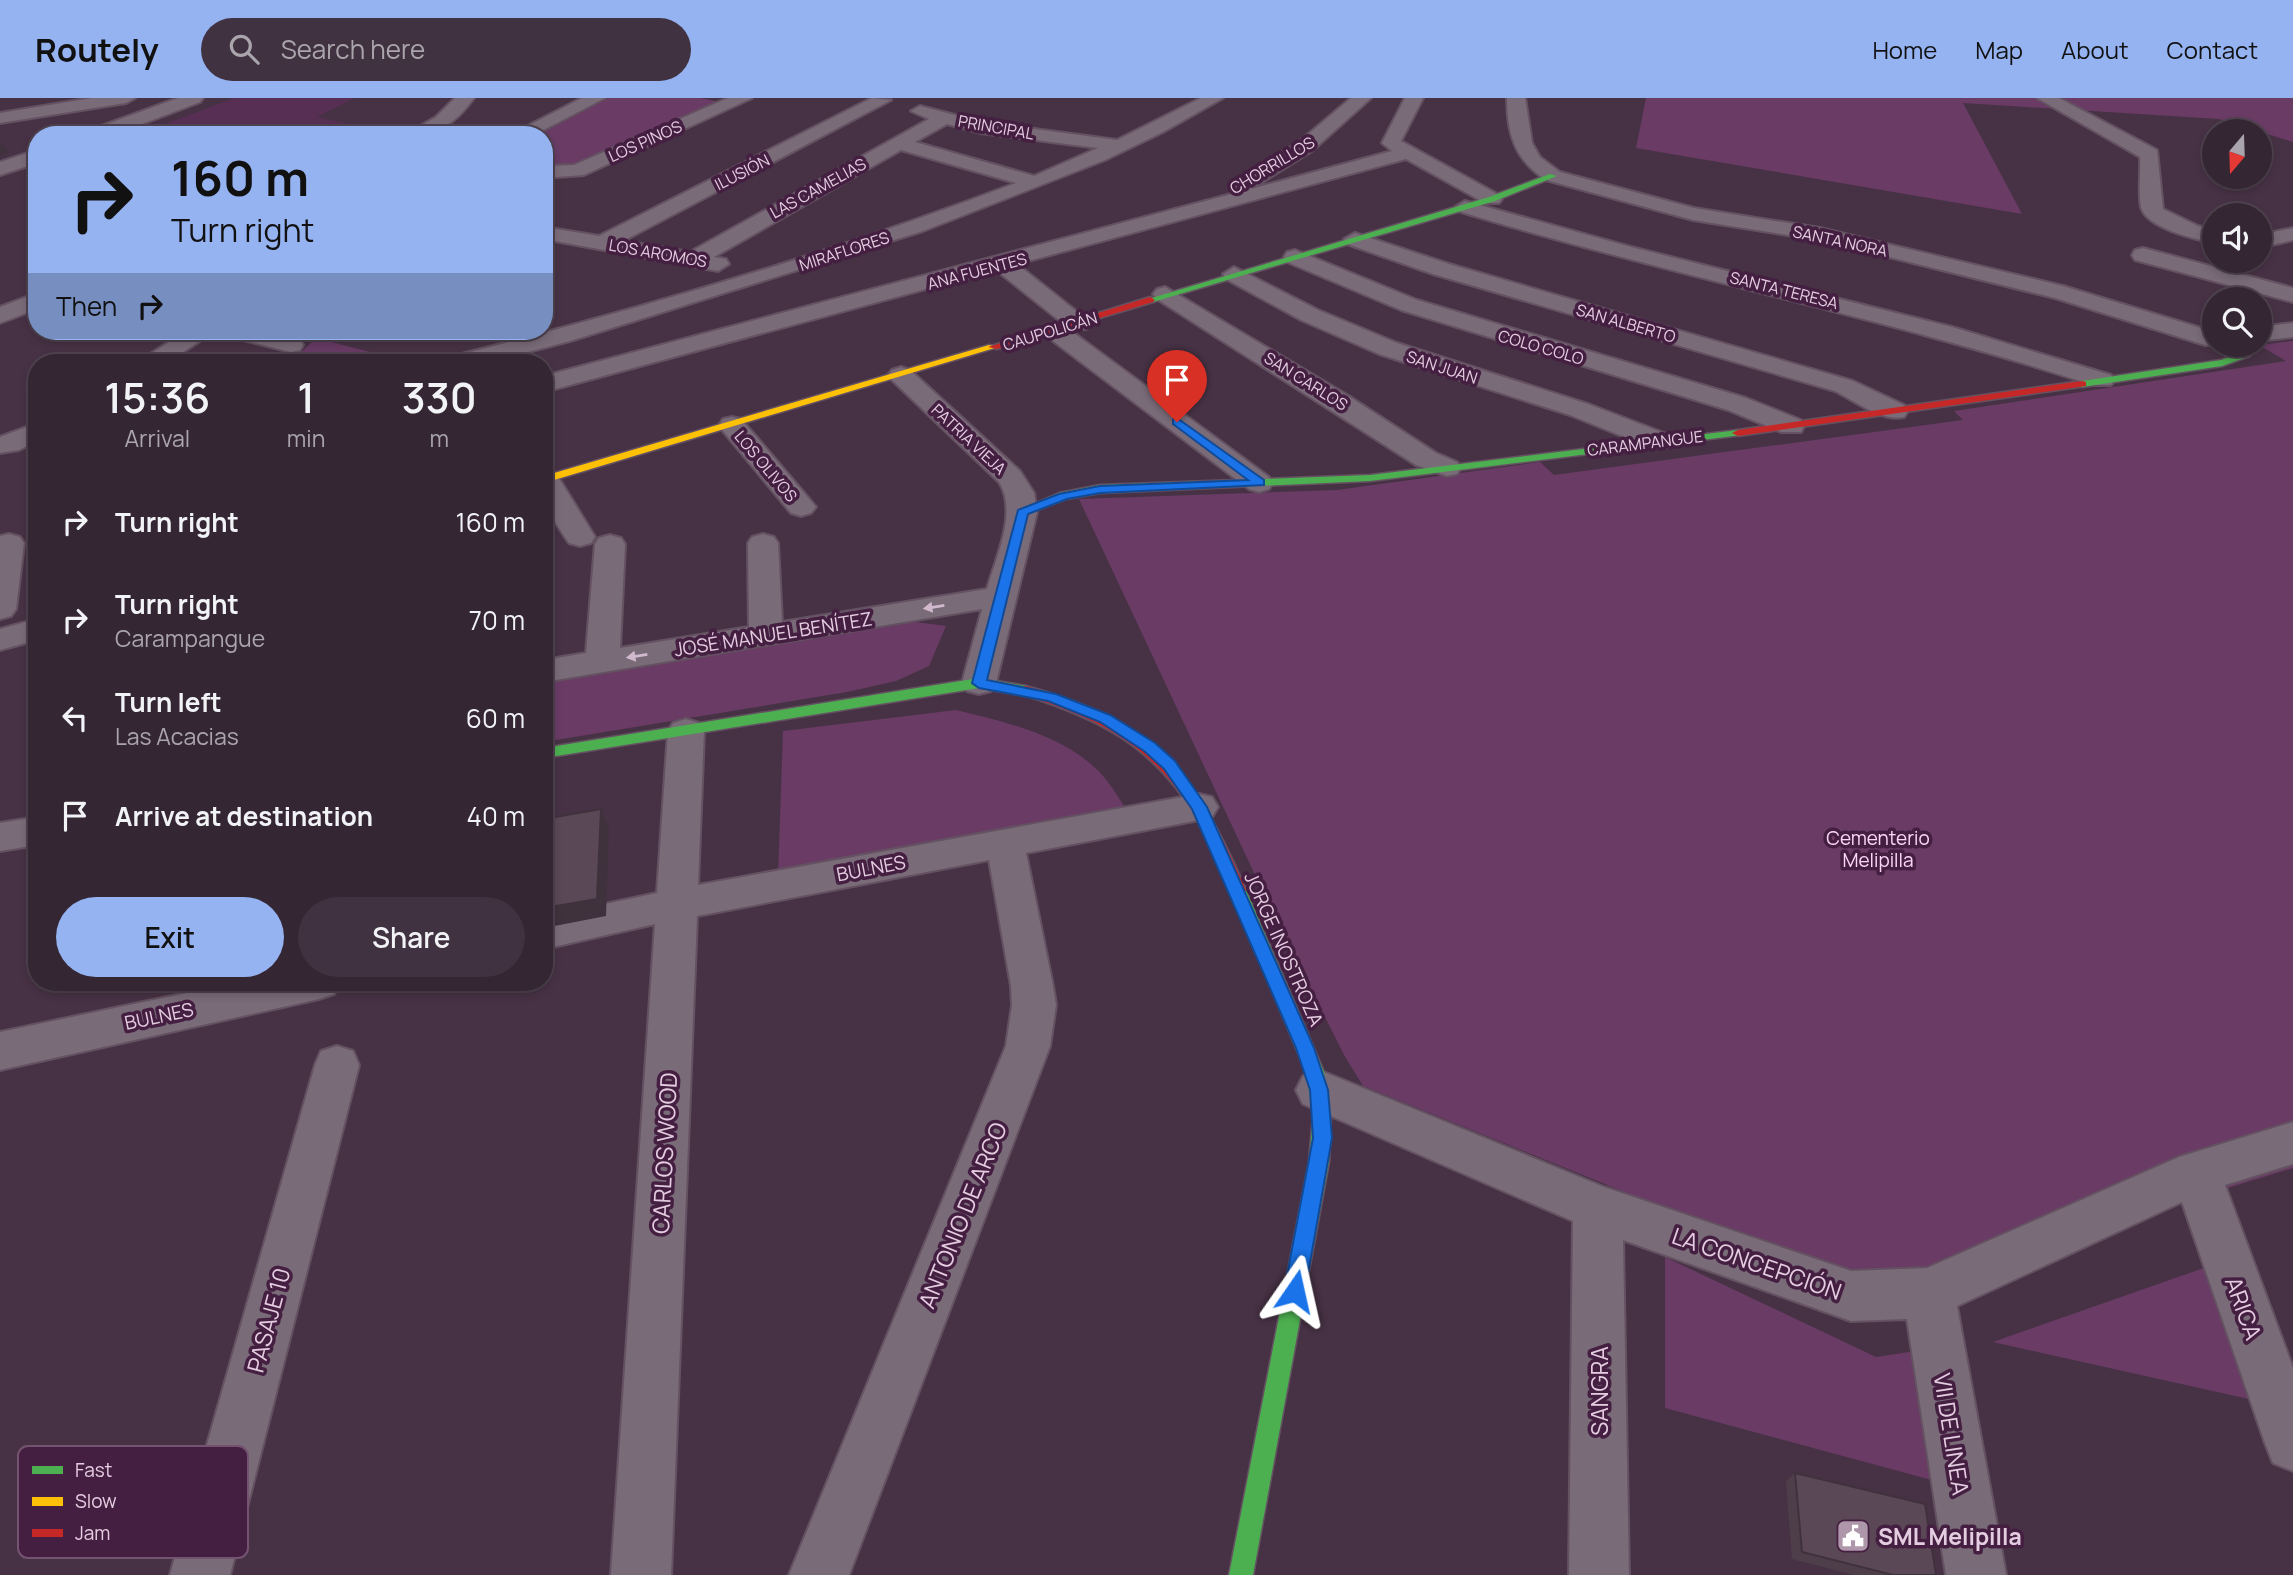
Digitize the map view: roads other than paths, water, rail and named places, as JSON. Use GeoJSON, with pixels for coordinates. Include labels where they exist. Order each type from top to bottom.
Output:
{"type":"FeatureCollection","features":[{"type":"Feature","properties":{"kind":"street"},"geometry":{"type":"LineString","coordinates":[[0,107],[31,98]]}},
{"type":"Feature","properties":{"kind":"street"},"geometry":{"type":"LineString","coordinates":[[0,118],[125,98]]}},
{"type":"Feature","properties":{"kind":"street"},"geometry":{"type":"LineString","coordinates":[[100,102],[137,98]]}},
{"type":"Feature","properties":{"kind":"street"},"geometry":{"type":"LineString","coordinates":[[119,126],[194,98]]}},
{"type":"Feature","properties":{"kind":"street"},"geometry":{"type":"LineString","coordinates":[[538,126],[596,98]]}},
{"type":"Feature","properties":{"kind":"street","name":"LOS PINOS"},"geometry":{"type":"LineString","coordinates":[[553,173],[577,171],[740,98]]}},
{"type":"Feature","properties":{"kind":"street","name":"MIRAFLORES"},"geometry":{"type":"LineString","coordinates":[[553,338],[905,231],[1121,145],[1214,98]]}},
{"type":"Feature","properties":{"kind":"street","name":"CHORRILLOS"},"geometry":{"type":"LineString","coordinates":[[1171,217],[1271,169],[1323,134],[1363,98]]}},
{"type":"Feature","properties":{"kind":"street"},"geometry":{"type":"LineString","coordinates":[[1414,98],[1391,143],[1492,199]]}},
{"type":"Feature","properties":{"kind":"street","name":"SANTA NORA"},"geometry":{"type":"LineString","coordinates":[[1516,98],[1519,141],[1534,163],[1553,176],[1693,214],[1819,234],[2063,293],[2202,336]]}},
{"type":"Feature","properties":{"kind":"street"},"geometry":{"type":"LineString","coordinates":[[2046,98],[2150,154],[2151,205],[2154,213],[2179,227],[2202,234]]}},
{"type":"Feature","properties":{"kind":"street"},"geometry":{"type":"LineString","coordinates":[[434,102],[459,103]]}},
{"type":"Feature","properties":{"kind":"street","name":"PRINCIPAL"},"geometry":{"type":"LineString","coordinates":[[889,102],[990,129],[1121,145]]}},
{"type":"Feature","properties":{"kind":"street","name":"ILUSIÓN"},"geometry":{"type":"LineString","coordinates":[[602,243],[889,102]]}},
{"type":"Feature","properties":{"kind":"street"},"geometry":{"type":"LineString","coordinates":[[432,126],[442,121],[459,103]]}},
{"type":"Feature","properties":{"kind":"street","name":"LAS CAMELIAS"},"geometry":{"type":"LineString","coordinates":[[692,260],[944,117]]}},
{"type":"Feature","properties":{"kind":"street"},"geometry":{"type":"LineString","coordinates":[[898,144],[1031,181]]}},
{"type":"Feature","properties":{"kind":"street"},"geometry":{"type":"LineString","coordinates":[[0,169],[28,151]]}},
{"type":"Feature","properties":{"kind":"street","name":"ANA FUENTES"},"geometry":{"type":"LineString","coordinates":[[553,382],[1002,264],[1408,153]]}},
{"type":"Feature","properties":{"kind":"street","name":"CAUPOLICÁN"},"geometry":{"type":"LineString","coordinates":[[553,478],[1492,199],[1553,176]]}},
{"type":"Feature","properties":{"kind":"street","name":"SANTA TERESA"},"geometry":{"type":"LineString","coordinates":[[1465,207],[1589,243],[1892,316],[2102,380]]}},
{"type":"Feature","properties":{"kind":"street"},"geometry":{"type":"LineString","coordinates":[[2272,239],[2293,234]]}},
{"type":"Feature","properties":{"kind":"street","name":"LOS AROMOS"},"geometry":{"type":"LineString","coordinates":[[553,235],[772,273]]}},
{"type":"Feature","properties":{"kind":"street","name":"SAN ALBERTO"},"geometry":{"type":"LineString","coordinates":[[1355,239],[1441,269],[1844,386],[1895,411]]}},
{"type":"Feature","properties":{"kind":"street"},"geometry":{"type":"LineString","coordinates":[[2143,256],[2293,295]]}},
{"type":"Feature","properties":{"kind":"street","name":"COLO COLO"},"geometry":{"type":"LineString","coordinates":[[1295,257],[1409,305],[1737,404],[1791,426]]}},
{"type":"Feature","properties":{"kind":"street"},"geometry":{"type":"LineString","coordinates":[[1002,264],[1066,327],[1259,483]]}},
{"type":"Feature","properties":{"kind":"street","name":"SAN JUAN"},"geometry":{"type":"LineString","coordinates":[[1234,274],[1288,306],[1369,342],[1596,415],[1659,441]]}},
{"type":"Feature","properties":{"kind":"street","name":"SAN CARLOS"},"geometry":{"type":"LineString","coordinates":[[1166,294],[1426,459],[1447,468]]}},
{"type":"Feature","properties":{"kind":"street"},"geometry":{"type":"LineString","coordinates":[[4,311],[28,303]]}},
{"type":"Feature","properties":{"kind":"street"},"geometry":{"type":"LineString","coordinates":[[553,318],[595,327]]}},
{"type":"Feature","properties":{"kind":"street"},"geometry":{"type":"LineString","coordinates":[[2272,332],[2293,330]]}},
{"type":"Feature","properties":{"kind":"street"},"geometry":{"type":"LineString","coordinates":[[164,354],[188,340]]}},
{"type":"Feature","properties":{"kind":"street"},"geometry":{"type":"LineString","coordinates":[[268,340],[290,346]]}},
{"type":"Feature","properties":{"kind":"street","name":"MIRAFLORES"},"geometry":{"type":"LineString","coordinates":[[490,354],[544,340]]}},
{"type":"Feature","properties":{"kind":"street","name":"CARAMPANGUE"},"geometry":{"type":"LineString","coordinates":[[1022,512],[1063,496],[1100,489],[1370,478],[1791,426],[2222,363],[2242,357]]}},
{"type":"Feature","properties":{"kind":"street","name":"PATRIA VIEJA"},"geometry":{"type":"LineString","coordinates":[[901,375],[1010,477],[1020,493],[1022,512]]}},
{"type":"Feature","properties":{"kind":"street","name":"LOS OLIVOS"},"geometry":{"type":"LineString","coordinates":[[732,425],[801,507]]}},
{"type":"Feature","properties":{"kind":"street"},"geometry":{"type":"LineString","coordinates":[[0,445],[28,435]]}},
{"type":"Feature","properties":{"kind":"street"},"geometry":{"type":"LineString","coordinates":[[553,490],[595,541],[602,662]]}},
{"type":"Feature","properties":{"kind":"street"},"geometry":{"type":"LineString","coordinates":[[553,753],[979,683],[1022,512]]}},
{"type":"Feature","properties":{"kind":"street"},"geometry":{"type":"LineString","coordinates":[[0,609],[15,540]]}},
{"type":"Feature","properties":{"kind":"street"},"geometry":{"type":"LineString","coordinates":[[763,543],[766,635]]}},
{"type":"Feature","properties":{"kind":"street","name":"JOSÉ MANUEL BENÍTEZ"},"geometry":{"type":"LineString","coordinates":[[553,670],[1001,596]]}},
{"type":"Feature","properties":{"kind":"street"},"geometry":{"type":"LineString","coordinates":[[0,640],[28,632]]}},
{"type":"Feature","properties":{"kind":"street","name":"JORGE INOSTROZA"},"geometry":{"type":"LineString","coordinates":[[979,683],[1051,697],[1116,725],[1150,747],[1169,765],[1199,807],[1305,1048],[1319,1090],[1322,1126],[1319,1162],[1241,1575]]}},
{"type":"Feature","properties":{"kind":"street","name":"CARLOS WOOD"},"geometry":{"type":"LineString","coordinates":[[641,1575],[686,732]]}},
{"type":"Feature","properties":{"kind":"street","name":"BULNES"},"geometry":{"type":"LineString","coordinates":[[553,931],[677,904],[1199,807]]}},
{"type":"Feature","properties":{"kind":"street"},"geometry":{"type":"LineString","coordinates":[[0,837],[28,832]]}},
{"type":"Feature","properties":{"kind":"street","name":"ANTONIO DE ARCO"},"geometry":{"type":"LineString","coordinates":[[820,1575],[1028,1046],[1034,1005],[1032,986],[1005,843]]}},
{"type":"Feature","properties":{"kind":"street","name":"BULNES"},"geometry":{"type":"LineString","coordinates":[[0,1051],[277,991]]}},
{"type":"Feature","properties":{"kind":"street","name":"PASAJE 10"},"geometry":{"type":"LineString","coordinates":[[235,1446],[337,1065]]}},
{"type":"Feature","properties":{"kind":"street","name":"LA CONCEPCIÓN"},"geometry":{"type":"LineString","coordinates":[[1319,1090],[1598,1208],[1851,1296],[1929,1293],[2196,1172],[2293,1143]]}},
{"type":"Feature","properties":{"kind":"street","name":"ARICA"},"geometry":{"type":"LineString","coordinates":[[2196,1172],[2293,1443]]}},
{"type":"Feature","properties":{"kind":"street","name":"SANGRA"},"geometry":{"type":"LineString","coordinates":[[1598,1208],[1599,1575]]}},
{"type":"Feature","properties":{"kind":"street","name":"VII DE LINEA"},"geometry":{"type":"LineString","coordinates":[[1929,1293],[1976,1575]]}},
{"type":"Feature","properties":{"kind":"street","name":"PASAJE 10"},"geometry":{"type":"LineString","coordinates":[[200,1575],[205,1558]]}},
{"type":"Feature","properties":{"kind":"place","name":"SML Melipilla"},"geometry":{"type":"Point","coordinates":[1853,1536]}},
{"type":"Feature","properties":{"kind":"park label","name":"Cementerio Melipilla"},"geometry":{"type":"Point","coordinates":[1878,849]}}]}
